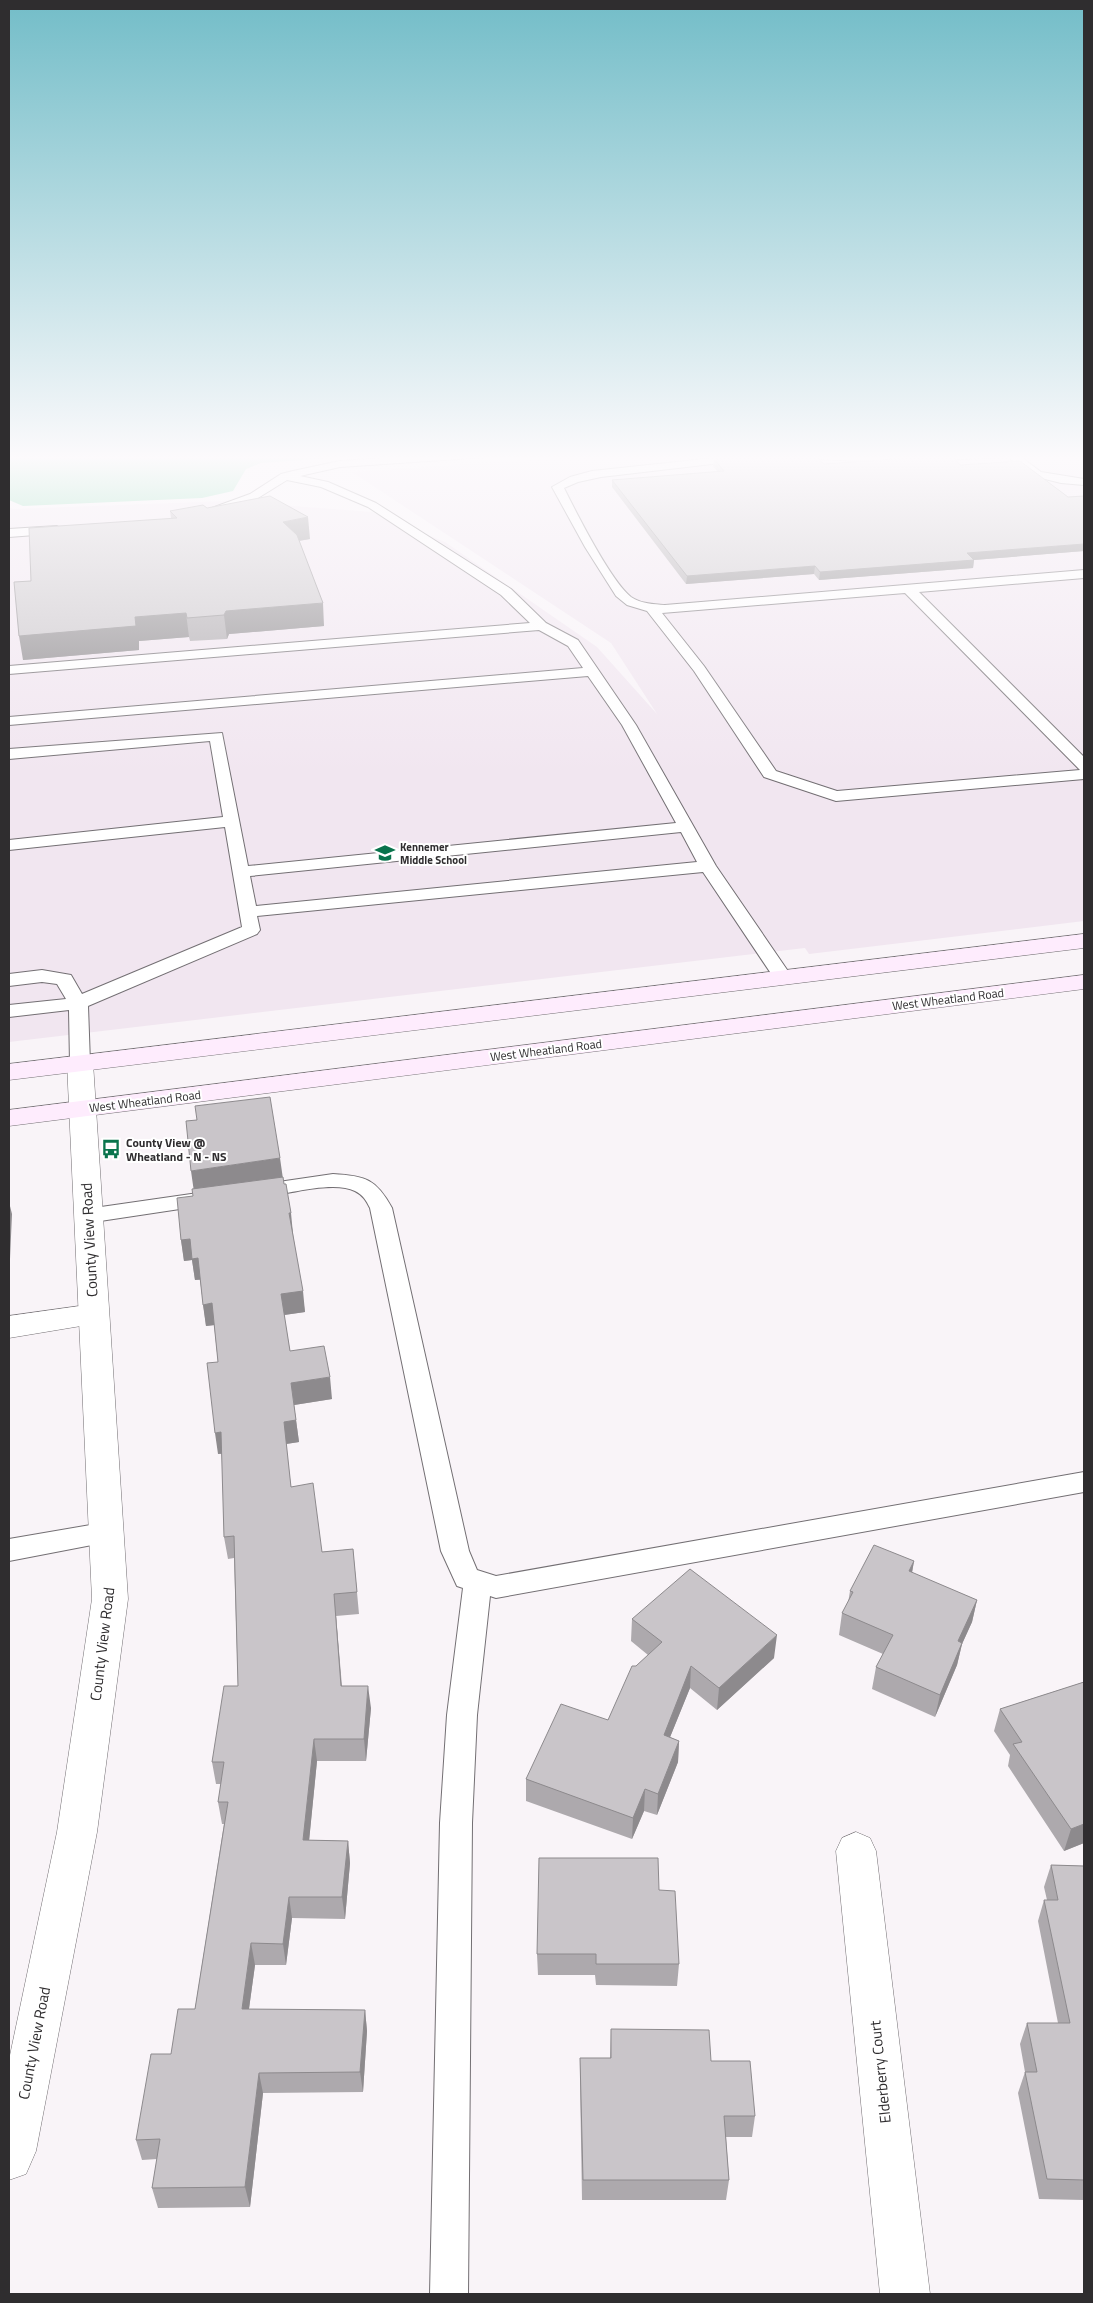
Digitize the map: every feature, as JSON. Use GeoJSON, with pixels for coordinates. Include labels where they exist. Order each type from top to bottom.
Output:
{"type":"FeatureCollection","features":[{"type":"Feature","properties":{"kind":"main road"},"geometry":{"type":"LineString","coordinates":[[9,1072],[1084,941]]}},
{"type":"Feature","properties":{"kind":"main road"},"geometry":{"type":"LineString","coordinates":[[783,977],[811,1016]]}},
{"type":"Feature","properties":{"kind":"main road","name":"West Wheatland Road"},"geometry":{"type":"LineString","coordinates":[[9,1118],[1084,982]]}},
{"type":"Feature","properties":{"kind":"street","name":"County View Road"},"geometry":{"type":"LineString","coordinates":[[9,2158],[13,2151],[77,1832],[110,1599],[108,1533],[87,1216],[80,1063]]}},
{"type":"Feature","properties":{"kind":"street"},"geometry":{"type":"LineString","coordinates":[[9,1327],[94,1315]]}},
{"type":"Feature","properties":{"kind":"street","name":"Elderberry Court"},"geometry":{"type":"LineString","coordinates":[[856,1851],[905,2294]]}},
{"type":"Feature","properties":{"kind":"lane"},"geometry":{"type":"LineString","coordinates":[[459,561],[506,592],[541,626],[573,643],[630,726],[708,866],[783,977]]}},
{"type":"Feature","properties":{"kind":"lane"},"geometry":{"type":"LineString","coordinates":[[601,561],[625,599],[642,608],[664,610],[1084,574]]}},
{"type":"Feature","properties":{"kind":"lane"},"geometry":{"type":"LineString","coordinates":[[908,588],[1084,766]]}},
{"type":"Feature","properties":{"kind":"lane"},"geometry":{"type":"LineString","coordinates":[[652,608],[699,669],[770,774],[836,796],[1084,774]]}},
{"type":"Feature","properties":{"kind":"lane"},"geometry":{"type":"LineString","coordinates":[[9,670],[541,626]]}},
{"type":"Feature","properties":{"kind":"lane"},"geometry":{"type":"LineString","coordinates":[[9,721],[592,671]]}},
{"type":"Feature","properties":{"kind":"lane"},"geometry":{"type":"LineString","coordinates":[[9,754],[217,736],[251,930],[78,1003],[9,1011]]}},
{"type":"Feature","properties":{"kind":"lane"},"geometry":{"type":"LineString","coordinates":[[9,845],[233,821]]}},
{"type":"Feature","properties":{"kind":"lane"},"geometry":{"type":"LineString","coordinates":[[242,872],[686,827]]}},
{"type":"Feature","properties":{"kind":"lane"},"geometry":{"type":"LineString","coordinates":[[248,912],[708,866]]}},
{"type":"Feature","properties":{"kind":"lane"},"geometry":{"type":"LineString","coordinates":[[9,980],[42,976],[64,979],[78,1003],[80,1063]]}},
{"type":"Feature","properties":{"kind":"lane"},"geometry":{"type":"LineString","coordinates":[[87,1216],[326,1182],[353,1181],[371,1191],[381,1208],[455,1551],[467,1578],[496,1587],[1084,1482]]}},
{"type":"Feature","properties":{"kind":"lane"},"geometry":{"type":"LineString","coordinates":[[9,1550],[108,1533]]}},
{"type":"Feature","properties":{"kind":"lane"},"geometry":{"type":"LineString","coordinates":[[449,2294],[456,1823],[462,1715],[478,1581]]}},
{"type":"Feature","properties":{"kind":"shaded area","name":"Kennemer Middle School"},"geometry":{"type":"Polygon","coordinates":[[[9,561],[473,561],[597,647],[657,714],[611,643],[488,561],[1084,561],[1084,921],[809,954],[805,948],[9,1042],[9,561]]]}},
{"type":"Feature","properties":{"kind":"building"},"geometry":{"type":"Polygon","coordinates":[[[30,561],[307,561],[323,603],[226,611],[224,615],[187,618],[186,613],[135,617],[136,626],[19,636],[14,582],[31,581],[30,561]]]}},
{"type":"Feature","properties":{"kind":"building"},"geometry":{"type":"Polygon","coordinates":[[[676,561],[955,561],[820,572],[815,566],[687,576],[676,561]]]}},
{"type":"Feature","properties":{"kind":"building"},"geometry":{"type":"Polygon","coordinates":[[[270,1097],[280,1158],[191,1171],[186,1121],[197,1120],[195,1106],[270,1097]]]}},
{"type":"Feature","properties":{"kind":"building"},"geometry":{"type":"Polygon","coordinates":[[[283,1177],[284,1184],[286,1184],[291,1213],[289,1213],[303,1291],[281,1294],[290,1351],[324,1346],[330,1377],[291,1383],[296,1420],[284,1422],[291,1487],[313,1483],[322,1552],[353,1549],[357,1592],[334,1594],[341,1686],[368,1686],[364,1739],[314,1739],[303,1840],[348,1841],[342,1897],[289,1897],[283,1944],[251,1943],[242,2009],[365,2010],[360,2072],[259,2073],[245,2187],[152,2188],[160,2139],[136,2140],[151,2054],[171,2054],[178,2009],[195,2009],[228,1802],[218,1802],[224,1762],[212,1762],[224,1686],[238,1686],[234,1536],[224,1537],[221,1432],[215,1433],[207,1363],[218,1362],[212,1303],[203,1305],[198,1258],[192,1259],[190,1239],[181,1240],[177,1198],[193,1196],[192,1189],[283,1177]]]}},
{"type":"Feature","properties":{"kind":"building"},"geometry":{"type":"Polygon","coordinates":[[[874,1545],[914,1561],[909,1571],[977,1600],[958,1641],[962,1643],[940,1695],[876,1667],[893,1635],[842,1613],[853,1592],[850,1591],[874,1545]]]}},
{"type":"Feature","properties":{"kind":"building"},"geometry":{"type":"Polygon","coordinates":[[[690,1569],[777,1635],[719,1688],[691,1666],[664,1735],[679,1741],[658,1794],[645,1789],[633,1818],[526,1779],[561,1704],[608,1720],[632,1666],[636,1666],[662,1642],[632,1619],[690,1569]]]}},
{"type":"Feature","properties":{"kind":"building"},"geometry":{"type":"Polygon","coordinates":[[[1084,1682],[1084,1824],[1071,1829],[1013,1744],[1022,1742],[1000,1709],[1084,1682]]]}},
{"type":"Feature","properties":{"kind":"building"},"geometry":{"type":"Polygon","coordinates":[[[539,1858],[658,1858],[659,1890],[675,1891],[679,1964],[596,1964],[596,1954],[537,1954],[539,1858]]]}},
{"type":"Feature","properties":{"kind":"building"},"geometry":{"type":"Polygon","coordinates":[[[1051,1865],[1084,1866],[1084,2180],[1047,2179],[1025,2072],[1037,2072],[1027,2023],[1070,2023],[1044,1900],[1058,1900],[1051,1865]]]}},
{"type":"Feature","properties":{"kind":"building"},"geometry":{"type":"Polygon","coordinates":[[[611,2029],[709,2030],[711,2061],[750,2061],[755,2116],[724,2116],[729,2180],[583,2180],[580,2058],[611,2058],[611,2029]]]}},
{"type":"Feature","properties":{"kind":"place","name":"Kennemer Middle School"},"geometry":{"type":"Point","coordinates":[385,853]}},
{"type":"Feature","properties":{"kind":"place","name":"County View @ Wheatland - N - NS"},"geometry":{"type":"Point","coordinates":[111,1149]}}]}
